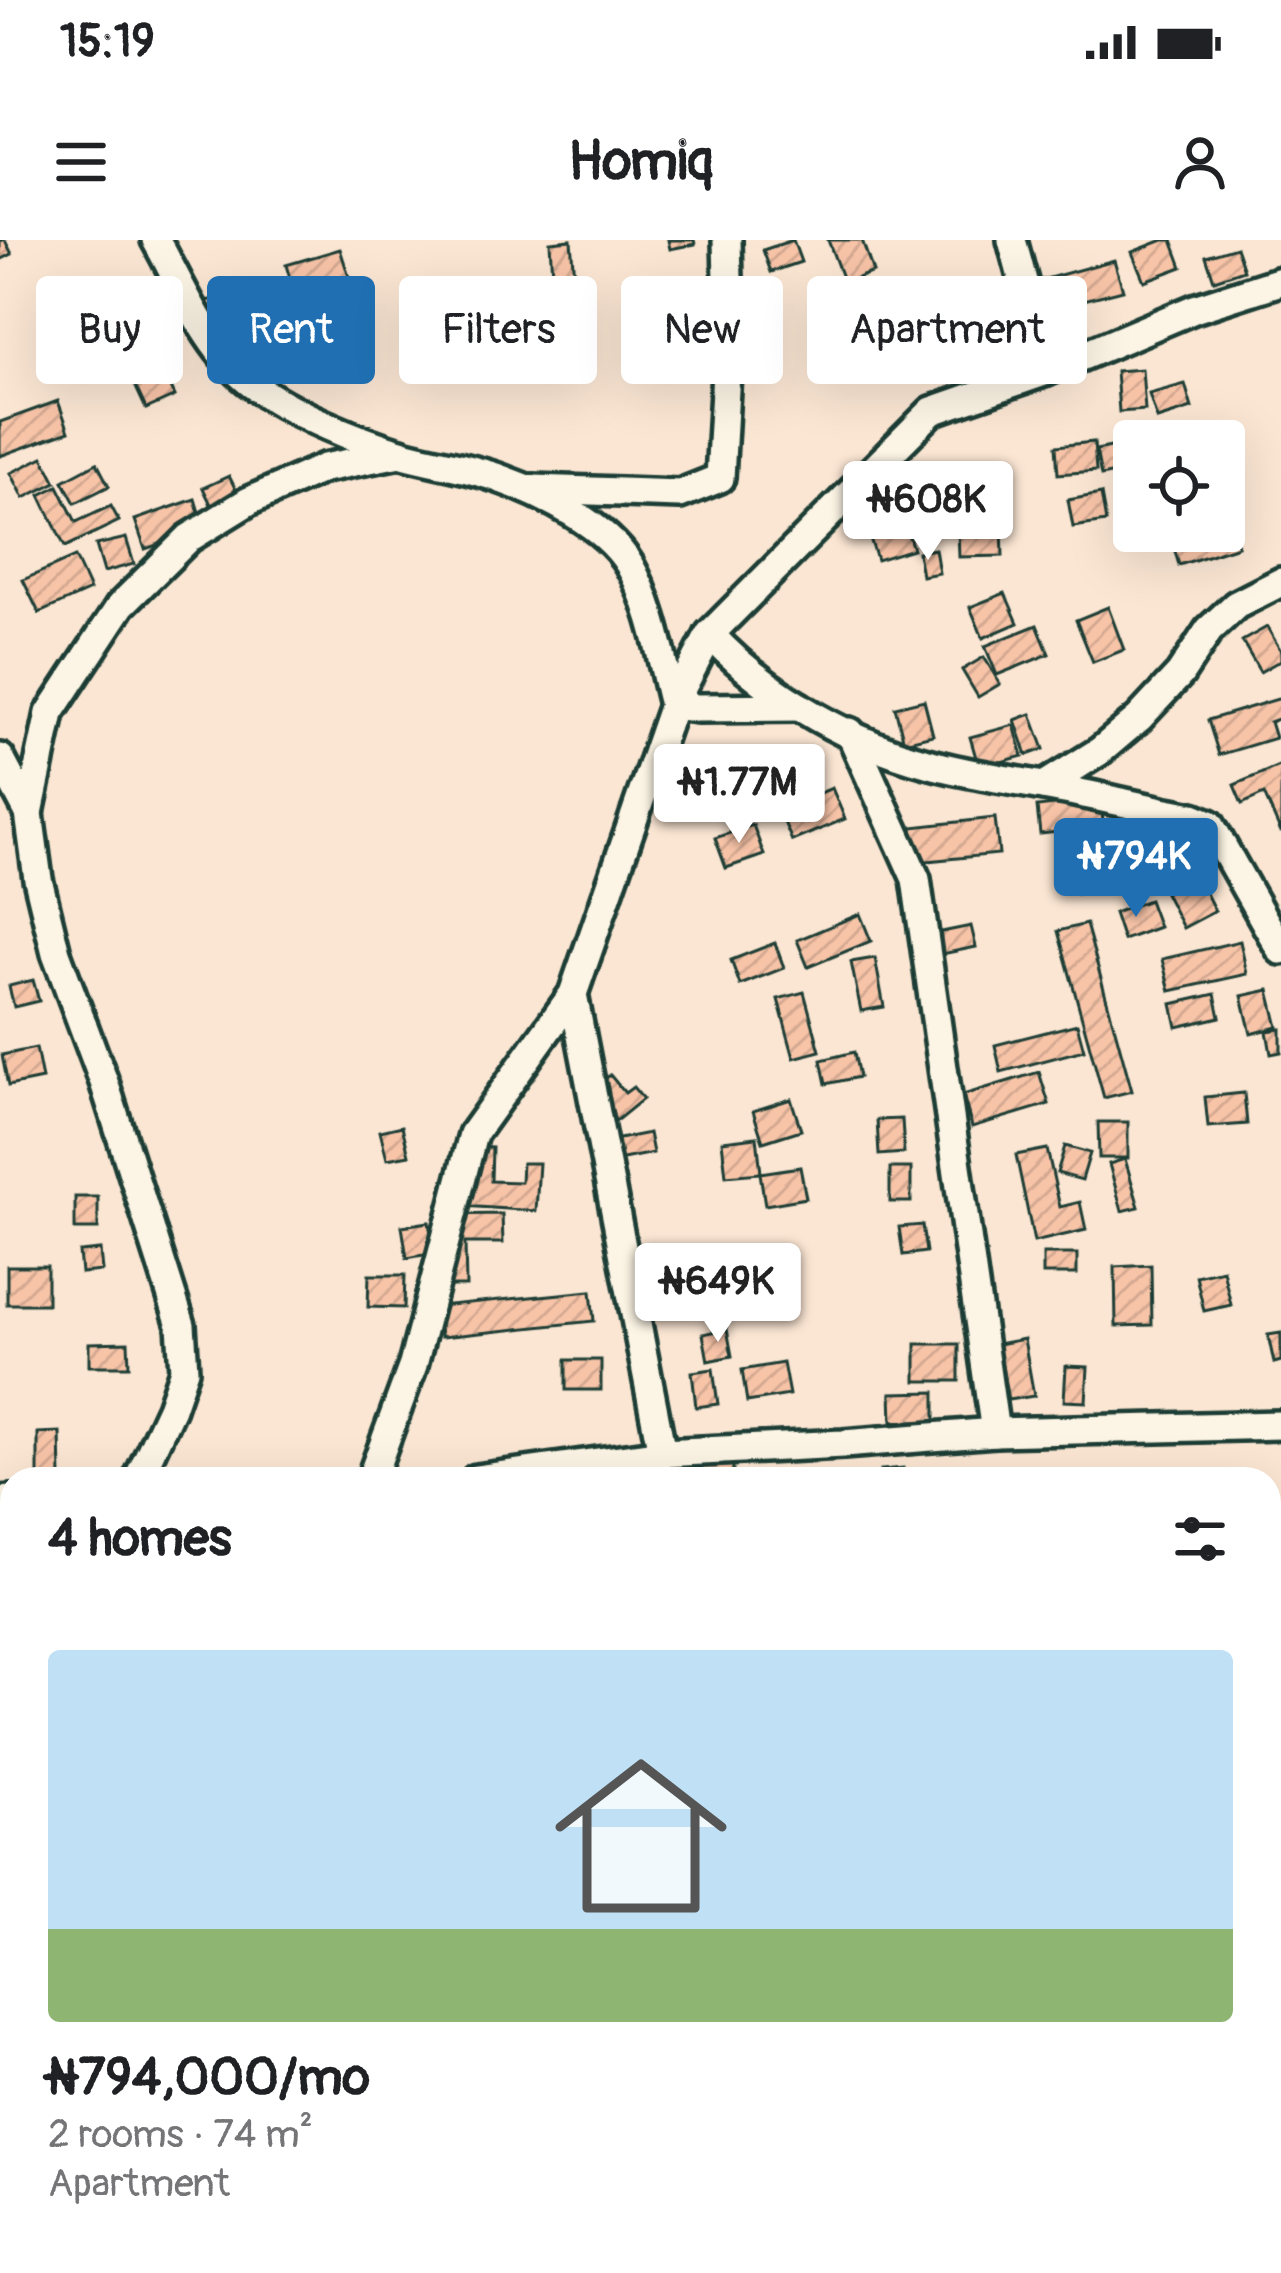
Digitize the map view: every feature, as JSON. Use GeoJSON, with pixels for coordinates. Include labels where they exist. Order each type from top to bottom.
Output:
{"type":"FeatureCollection","features":[{"type":"Feature","properties":{"kind":"street"},"geometry":{"type":"LineString","coordinates":[[156,240],[200,321],[225,358],[253,385],[315,419],[400,453],[499,478],[555,503],[602,533],[627,560],[644,593],[673,704]]}},
{"type":"Feature","properties":{"kind":"street"},"geometry":{"type":"LineString","coordinates":[[523,489],[680,494],[720,478],[729,320],[727,240]]}},
{"type":"Feature","properties":{"kind":"street"},"geometry":{"type":"LineString","coordinates":[[1012,240],[1022,276]]}},
{"type":"Feature","properties":{"kind":"street"},"geometry":{"type":"LineString","coordinates":[[1087,354],[1194,309],[1281,281]]}},
{"type":"Feature","properties":{"kind":"street"},"geometry":{"type":"LineString","coordinates":[[375,1467],[413,1365],[473,1134],[573,994],[673,704],[710,634],[932,411],[1010,384]]}},
{"type":"Feature","properties":{"kind":"street"},"geometry":{"type":"LineString","coordinates":[[144,1467],[184,1370],[181,1324],[104,1082],[56,953],[38,879],[29,813],[50,712],[121,605],[189,538],[249,501],[324,468],[400,453]]}},
{"type":"Feature","properties":{"kind":"street"},"geometry":{"type":"LineString","coordinates":[[1044,786],[1100,752],[1138,718],[1180,674],[1208,630],[1236,605],[1281,582]]}},
{"type":"Feature","properties":{"kind":"street"},"geometry":{"type":"LineString","coordinates":[[710,634],[782,697],[910,758],[1210,824],[1281,950]]}},
{"type":"Feature","properties":{"kind":"street"},"geometry":{"type":"LineString","coordinates":[[673,704],[801,707]]}},
{"type":"Feature","properties":{"kind":"street"},"geometry":{"type":"LineString","coordinates":[[850,732],[916,879],[995,1432]]}},
{"type":"Feature","properties":{"kind":"street"},"geometry":{"type":"LineString","coordinates":[[0,758],[29,813]]}},
{"type":"Feature","properties":{"kind":"street"},"geometry":{"type":"LineString","coordinates":[[573,994],[662,1453]]}},
{"type":"Feature","properties":{"kind":"street"},"geometry":{"type":"LineString","coordinates":[[562,1467],[662,1453],[995,1432],[1281,1425]]}},
{"type":"Feature","properties":{"kind":"building"},"geometry":{"type":"Polygon","coordinates":[[[0,240],[5,240],[12,254],[0,260],[0,240]]]}},
{"type":"Feature","properties":{"kind":"building"},"geometry":{"type":"Polygon","coordinates":[[[571,240],[574,276],[552,276],[550,242],[571,240]]]}},
{"type":"Feature","properties":{"kind":"building"},"geometry":{"type":"Polygon","coordinates":[[[668,240],[694,240],[695,244],[670,249],[668,240]]]}},
{"type":"Feature","properties":{"kind":"building"},"geometry":{"type":"Polygon","coordinates":[[[793,240],[801,262],[771,272],[763,250],[793,240]]]}},
{"type":"Feature","properties":{"kind":"building"},"geometry":{"type":"Polygon","coordinates":[[[828,240],[862,240],[873,272],[841,276],[828,240]]]}},
{"type":"Feature","properties":{"kind":"building"},"geometry":{"type":"Polygon","coordinates":[[[1172,240],[1182,267],[1144,281],[1132,252],[1172,240]]]}},
{"type":"Feature","properties":{"kind":"building"},"geometry":{"type":"Polygon","coordinates":[[[1236,247],[1244,270],[1214,280],[1206,256],[1236,247]]]}},
{"type":"Feature","properties":{"kind":"building"},"geometry":{"type":"Polygon","coordinates":[[[340,249],[349,276],[289,276],[286,265],[340,249]]]}},
{"type":"Feature","properties":{"kind":"building"},"geometry":{"type":"Polygon","coordinates":[[[1114,260],[1123,290],[1087,299],[1087,276],[1056,276],[1114,260]]]}},
{"type":"Feature","properties":{"kind":"building"},"geometry":{"type":"Polygon","coordinates":[[[1142,369],[1145,410],[1119,412],[1116,371],[1142,369]]]}},
{"type":"Feature","properties":{"kind":"building"},"geometry":{"type":"Polygon","coordinates":[[[134,384],[169,384],[175,396],[146,409],[134,384]]]}},
{"type":"Feature","properties":{"kind":"building"},"geometry":{"type":"Polygon","coordinates":[[[1185,384],[1192,408],[1157,419],[1149,394],[1185,384]]]}},
{"type":"Feature","properties":{"kind":"building"},"geometry":{"type":"Polygon","coordinates":[[[58,401],[69,431],[0,456],[0,422],[58,401]]]}},
{"type":"Feature","properties":{"kind":"building"},"geometry":{"type":"Polygon","coordinates":[[[1094,442],[1096,471],[1058,474],[1056,446],[1094,442]]]}},
{"type":"Feature","properties":{"kind":"building"},"geometry":{"type":"Polygon","coordinates":[[[1113,447],[1113,473],[1101,476],[1096,450],[1113,447]]]}},
{"type":"Feature","properties":{"kind":"building"},"geometry":{"type":"Polygon","coordinates":[[[43,457],[56,482],[24,498],[11,473],[43,457]]]}},
{"type":"Feature","properties":{"kind":"building"},"geometry":{"type":"Polygon","coordinates":[[[97,463],[109,486],[75,503],[63,481],[97,463]]]}},
{"type":"Feature","properties":{"kind":"building"},"geometry":{"type":"Polygon","coordinates":[[[885,466],[899,497],[850,519],[835,488],[885,466]]]}},
{"type":"Feature","properties":{"kind":"building"},"geometry":{"type":"Polygon","coordinates":[[[229,476],[247,512],[221,525],[203,488],[229,476]]]}},
{"type":"Feature","properties":{"kind":"building"},"geometry":{"type":"Polygon","coordinates":[[[58,486],[76,522],[111,506],[119,521],[65,547],[40,495],[58,486]]]}},
{"type":"Feature","properties":{"kind":"building"},"geometry":{"type":"Polygon","coordinates":[[[1101,494],[1106,522],[1073,527],[1068,500],[1101,494]]]}},
{"type":"Feature","properties":{"kind":"building"},"geometry":{"type":"Polygon","coordinates":[[[195,499],[204,529],[145,549],[135,520],[195,499]]]}},
{"type":"Feature","properties":{"kind":"building"},"geometry":{"type":"Polygon","coordinates":[[[905,524],[913,549],[877,560],[869,535],[905,524]]]}},
{"type":"Feature","properties":{"kind":"building"},"geometry":{"type":"Polygon","coordinates":[[[1002,528],[1003,556],[959,557],[958,529],[1002,528]]]}},
{"type":"Feature","properties":{"kind":"building"},"geometry":{"type":"Polygon","coordinates":[[[126,538],[134,564],[104,572],[96,545],[126,538]]]}},
{"type":"Feature","properties":{"kind":"building"},"geometry":{"type":"Polygon","coordinates":[[[935,549],[939,573],[922,576],[918,552],[935,549]]]}},
{"type":"Feature","properties":{"kind":"building"},"geometry":{"type":"Polygon","coordinates":[[[1175,552],[1219,552],[1179,565],[1175,552]]]}},
{"type":"Feature","properties":{"kind":"building"},"geometry":{"type":"Polygon","coordinates":[[[75,557],[90,590],[39,613],[23,580],[75,557]]]}},
{"type":"Feature","properties":{"kind":"building"},"geometry":{"type":"Polygon","coordinates":[[[1005,593],[1018,623],[983,638],[970,607],[1005,593]]]}},
{"type":"Feature","properties":{"kind":"building"},"geometry":{"type":"Polygon","coordinates":[[[1108,607],[1124,650],[1093,662],[1076,620],[1108,607]]]}},
{"type":"Feature","properties":{"kind":"building"},"geometry":{"type":"Polygon","coordinates":[[[1037,625],[1049,654],[997,675],[985,646],[1037,625]]]}},
{"type":"Feature","properties":{"kind":"building"},"geometry":{"type":"Polygon","coordinates":[[[1267,627],[1281,660],[1260,672],[1242,641],[1267,627]]]}},
{"type":"Feature","properties":{"kind":"building"},"geometry":{"type":"Polygon","coordinates":[[[984,657],[1000,684],[978,697],[962,670],[984,657]]]}},
{"type":"Feature","properties":{"kind":"building"},"geometry":{"type":"Polygon","coordinates":[[[1281,698],[1281,718],[1270,722],[1275,738],[1219,755],[1208,720],[1281,698]]]}},
{"type":"Feature","properties":{"kind":"building"},"geometry":{"type":"Polygon","coordinates":[[[924,700],[933,735],[904,742],[895,707],[924,700]]]}},
{"type":"Feature","properties":{"kind":"building"},"geometry":{"type":"Polygon","coordinates":[[[1031,714],[1044,749],[1027,755],[1015,720],[1031,714]]]}},
{"type":"Feature","properties":{"kind":"building"},"geometry":{"type":"Polygon","coordinates":[[[1014,725],[1023,756],[979,768],[970,737],[1014,725]]]}},
{"type":"Feature","properties":{"kind":"building"},"geometry":{"type":"Polygon","coordinates":[[[1281,765],[1281,833],[1264,794],[1242,804],[1234,785],[1281,765]]]}},
{"type":"Feature","properties":{"kind":"building"},"geometry":{"type":"Polygon","coordinates":[[[707,771],[713,801],[676,808],[670,778],[707,771]]]}},
{"type":"Feature","properties":{"kind":"building"},"geometry":{"type":"Polygon","coordinates":[[[832,788],[845,819],[792,841],[779,810],[832,788]]]}},
{"type":"Feature","properties":{"kind":"building"},"geometry":{"type":"Polygon","coordinates":[[[1100,800],[1104,827],[1040,834],[1037,807],[1100,800]]]}},
{"type":"Feature","properties":{"kind":"building"},"geometry":{"type":"Polygon","coordinates":[[[995,818],[999,854],[916,862],[912,827],[995,818]]]}},
{"type":"Feature","properties":{"kind":"building"},"geometry":{"type":"Polygon","coordinates":[[[753,825],[764,855],[726,868],[715,838],[753,825]]]}},
{"type":"Feature","properties":{"kind":"building"},"geometry":{"type":"Polygon","coordinates":[[[1135,840],[1145,867],[1077,894],[1067,867],[1135,840]]]}},
{"type":"Feature","properties":{"kind":"building"},"geometry":{"type":"Polygon","coordinates":[[[1197,876],[1215,911],[1183,928],[1165,893],[1197,876]]]}},
{"type":"Feature","properties":{"kind":"building"},"geometry":{"type":"Polygon","coordinates":[[[1149,900],[1159,927],[1123,940],[1114,913],[1149,900]]]}},
{"type":"Feature","properties":{"kind":"building"},"geometry":{"type":"Polygon","coordinates":[[[860,914],[871,941],[808,967],[797,940],[860,914]]]}},
{"type":"Feature","properties":{"kind":"building"},"geometry":{"type":"Polygon","coordinates":[[[1086,924],[1132,1091],[1104,1098],[1058,931],[1086,924]]]}},
{"type":"Feature","properties":{"kind":"building"},"geometry":{"type":"Polygon","coordinates":[[[971,926],[976,947],[942,954],[937,933],[971,926]]]}},
{"type":"Feature","properties":{"kind":"building"},"geometry":{"type":"Polygon","coordinates":[[[1240,941],[1247,974],[1170,991],[1162,959],[1240,941]]]}},
{"type":"Feature","properties":{"kind":"building"},"geometry":{"type":"Polygon","coordinates":[[[775,943],[784,968],[740,985],[731,960],[775,943]]]}},
{"type":"Feature","properties":{"kind":"building"},"geometry":{"type":"Polygon","coordinates":[[[875,958],[884,1007],[861,1011],[851,962],[875,958]]]}},
{"type":"Feature","properties":{"kind":"building"},"geometry":{"type":"Polygon","coordinates":[[[33,980],[39,1001],[14,1007],[9,986],[33,980]]]}},
{"type":"Feature","properties":{"kind":"building"},"geometry":{"type":"Polygon","coordinates":[[[1269,990],[1278,1027],[1251,1034],[1242,996],[1269,990]]]}},
{"type":"Feature","properties":{"kind":"building"},"geometry":{"type":"Polygon","coordinates":[[[804,992],[820,1051],[794,1058],[778,999],[804,992]]]}},
{"type":"Feature","properties":{"kind":"building"},"geometry":{"type":"Polygon","coordinates":[[[1215,994],[1220,1017],[1177,1027],[1172,1004],[1215,994]]]}},
{"type":"Feature","properties":{"kind":"building"},"geometry":{"type":"Polygon","coordinates":[[[1077,1024],[1084,1050],[1001,1072],[995,1045],[1077,1024]]]}},
{"type":"Feature","properties":{"kind":"building"},"geometry":{"type":"Polygon","coordinates":[[[1281,1029],[1281,1052],[1271,1054],[1267,1031],[1281,1029]]]}},
{"type":"Feature","properties":{"kind":"building"},"geometry":{"type":"Polygon","coordinates":[[[36,1048],[42,1079],[8,1086],[2,1055],[36,1048]]]}},
{"type":"Feature","properties":{"kind":"building"},"geometry":{"type":"Polygon","coordinates":[[[854,1052],[859,1077],[826,1084],[821,1060],[854,1052]]]}},
{"type":"Feature","properties":{"kind":"building"},"geometry":{"type":"Polygon","coordinates":[[[1039,1072],[1049,1104],[972,1127],[963,1095],[1039,1072]]]}},
{"type":"Feature","properties":{"kind":"building"},"geometry":{"type":"Polygon","coordinates":[[[610,1075],[625,1093],[633,1087],[643,1099],[616,1121],[591,1090],[610,1075]]]}},
{"type":"Feature","properties":{"kind":"building"},"geometry":{"type":"Polygon","coordinates":[[[1244,1093],[1247,1124],[1208,1127],[1205,1097],[1244,1093]]]}},
{"type":"Feature","properties":{"kind":"building"},"geometry":{"type":"Polygon","coordinates":[[[791,1099],[801,1130],[763,1142],[753,1111],[791,1099]]]}},
{"type":"Feature","properties":{"kind":"building"},"geometry":{"type":"Polygon","coordinates":[[[902,1119],[904,1153],[879,1155],[877,1120],[902,1119]]]}},
{"type":"Feature","properties":{"kind":"building"},"geometry":{"type":"Polygon","coordinates":[[[1098,1122],[1128,1122],[1128,1158],[1099,1158],[1098,1122]]]}},
{"type":"Feature","properties":{"kind":"building"},"geometry":{"type":"Polygon","coordinates":[[[402,1126],[409,1155],[387,1159],[380,1131],[402,1126]]]}},
{"type":"Feature","properties":{"kind":"building"},"geometry":{"type":"Polygon","coordinates":[[[649,1133],[653,1153],[613,1161],[609,1141],[649,1133]]]}},
{"type":"Feature","properties":{"kind":"building"},"geometry":{"type":"Polygon","coordinates":[[[757,1137],[761,1173],[726,1176],[722,1141],[757,1137]]]}},
{"type":"Feature","properties":{"kind":"building"},"geometry":{"type":"Polygon","coordinates":[[[1065,1146],[1090,1153],[1082,1180],[1057,1173],[1065,1146]]]}},
{"type":"Feature","properties":{"kind":"building"},"geometry":{"type":"Polygon","coordinates":[[[467,1147],[492,1148],[491,1181],[521,1182],[522,1163],[539,1163],[536,1211],[463,1206],[467,1147]]]}},
{"type":"Feature","properties":{"kind":"building"},"geometry":{"type":"Polygon","coordinates":[[[1047,1149],[1060,1207],[1080,1202],[1086,1230],[1034,1242],[1016,1155],[1047,1149]]]}},
{"type":"Feature","properties":{"kind":"building"},"geometry":{"type":"Polygon","coordinates":[[[1125,1159],[1139,1207],[1122,1211],[1109,1164],[1125,1159]]]}},
{"type":"Feature","properties":{"kind":"building"},"geometry":{"type":"Polygon","coordinates":[[[800,1167],[806,1198],[765,1205],[760,1173],[800,1167]]]}},
{"type":"Feature","properties":{"kind":"building"},"geometry":{"type":"Polygon","coordinates":[[[890,1168],[911,1168],[911,1202],[890,1202],[890,1168]]]}},
{"type":"Feature","properties":{"kind":"building"},"geometry":{"type":"Polygon","coordinates":[[[75,1197],[98,1197],[98,1229],[75,1229],[75,1197]]]}},
{"type":"Feature","properties":{"kind":"building"},"geometry":{"type":"Polygon","coordinates":[[[502,1214],[503,1243],[465,1243],[466,1286],[438,1286],[437,1215],[502,1214]]]}},
{"type":"Feature","properties":{"kind":"building"},"geometry":{"type":"Polygon","coordinates":[[[429,1222],[434,1253],[407,1258],[402,1226],[429,1222]]]}},
{"type":"Feature","properties":{"kind":"building"},"geometry":{"type":"Polygon","coordinates":[[[922,1225],[926,1252],[903,1255],[899,1227],[922,1225]]]}},
{"type":"Feature","properties":{"kind":"building"},"geometry":{"type":"Polygon","coordinates":[[[100,1250],[102,1271],[81,1273],[79,1252],[100,1250]]]}},
{"type":"Feature","properties":{"kind":"building"},"geometry":{"type":"Polygon","coordinates":[[[1043,1254],[1077,1254],[1077,1274],[1043,1274],[1043,1254]]]}},
{"type":"Feature","properties":{"kind":"building"},"geometry":{"type":"Polygon","coordinates":[[[1151,1265],[1152,1325],[1116,1326],[1115,1267],[1151,1265]]]}},
{"type":"Feature","properties":{"kind":"building"},"geometry":{"type":"Polygon","coordinates":[[[7,1266],[47,1266],[47,1304],[7,1304],[7,1266]]]}},
{"type":"Feature","properties":{"kind":"building"},"geometry":{"type":"Polygon","coordinates":[[[1223,1270],[1231,1305],[1204,1311],[1196,1276],[1223,1270]]]}},
{"type":"Feature","properties":{"kind":"building"},"geometry":{"type":"Polygon","coordinates":[[[369,1275],[405,1275],[404,1308],[368,1307],[369,1275]]]}},
{"type":"Feature","properties":{"kind":"building"},"geometry":{"type":"Polygon","coordinates":[[[591,1291],[594,1321],[441,1337],[438,1306],[591,1291]]]}},
{"type":"Feature","properties":{"kind":"building"},"geometry":{"type":"Polygon","coordinates":[[[727,1329],[732,1356],[708,1361],[703,1334],[727,1329]]]}},
{"type":"Feature","properties":{"kind":"building"},"geometry":{"type":"Polygon","coordinates":[[[1281,1333],[1281,1361],[1274,1363],[1268,1335],[1281,1333]]]}},
{"type":"Feature","properties":{"kind":"building"},"geometry":{"type":"Polygon","coordinates":[[[1024,1339],[1034,1396],[1008,1400],[998,1344],[1024,1339]]]}},
{"type":"Feature","properties":{"kind":"building"},"geometry":{"type":"Polygon","coordinates":[[[128,1342],[129,1366],[89,1366],[89,1343],[128,1342]]]}},
{"type":"Feature","properties":{"kind":"building"},"geometry":{"type":"Polygon","coordinates":[[[916,1344],[959,1344],[959,1381],[916,1381],[916,1344]]]}},
{"type":"Feature","properties":{"kind":"building"},"geometry":{"type":"Polygon","coordinates":[[[566,1360],[601,1360],[601,1390],[566,1390],[566,1360]]]}},
{"type":"Feature","properties":{"kind":"building"},"geometry":{"type":"Polygon","coordinates":[[[783,1363],[789,1395],[747,1402],[742,1370],[783,1363]]]}},
{"type":"Feature","properties":{"kind":"building"},"geometry":{"type":"Polygon","coordinates":[[[1066,1366],[1088,1367],[1086,1402],[1064,1401],[1066,1366]]]}},
{"type":"Feature","properties":{"kind":"building"},"geometry":{"type":"Polygon","coordinates":[[[713,1369],[718,1404],[696,1407],[692,1372],[713,1369]]]}},
{"type":"Feature","properties":{"kind":"building"},"geometry":{"type":"Polygon","coordinates":[[[935,1392],[935,1422],[892,1422],[891,1393],[935,1392]]]}},
{"type":"Feature","properties":{"kind":"building"},"geometry":{"type":"Polygon","coordinates":[[[60,1432],[61,1467],[38,1467],[38,1433],[60,1432]]]}},
{"type":"Feature","properties":{"kind":"building"},"geometry":{"type":"Polygon","coordinates":[[[733,1463],[733,1467],[699,1467],[733,1463]]]}}]}
